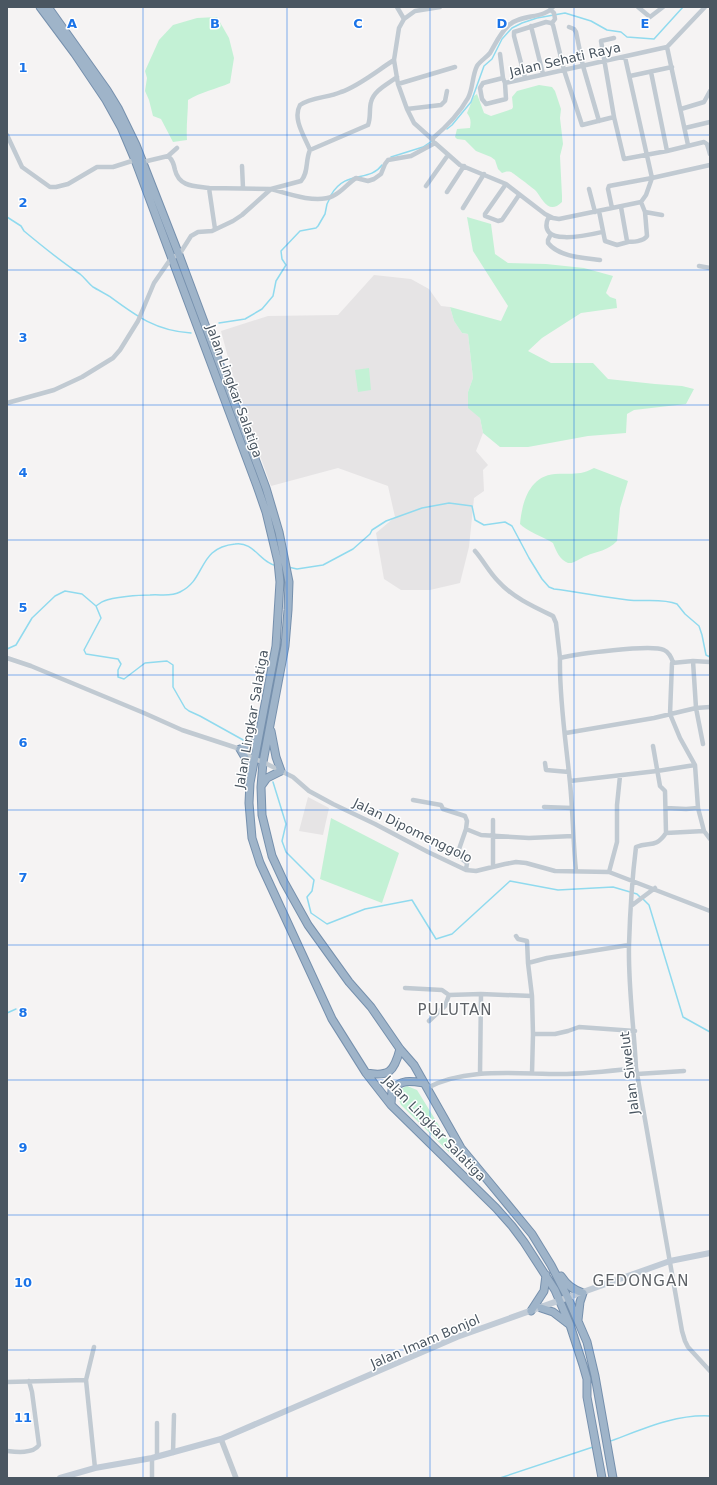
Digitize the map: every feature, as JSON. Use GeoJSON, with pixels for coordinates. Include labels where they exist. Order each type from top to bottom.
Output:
{"type":"FeatureCollection","features":[{"type":"Feature","properties":{"kind":"highway","name":"Jalan Lingkar Salatiga"},"geometry":{"type":"LineString","coordinates":[[40,7],[75,54],[109,105],[139,161]]}},
{"type":"Feature","properties":{"kind":"highway","name":"Jalan Lingkar Salatiga"},"geometry":{"type":"LineString","coordinates":[[48,7],[107,90],[130,132],[139,161],[175,256],[266,488],[285,560],[289,582],[285,646],[263,762],[262,815],[272,856],[284,882],[308,925],[349,982],[371,1007],[400,1049],[414,1065],[461,1148],[532,1234],[551,1265],[568,1298],[587,1342],[595,1376],[613,1478]]}},
{"type":"Feature","properties":{"kind":"highway","name":"Jalan Lingkar Salatiga"},"geometry":{"type":"LineString","coordinates":[[175,256],[257,486],[270,526],[278,562],[280,611],[276,646],[250,783],[249,803],[252,838],[260,863],[332,1019],[366,1073],[391,1105],[496,1208],[524,1242],[546,1275],[560,1300],[579,1349],[586,1379],[587,1397],[602,1478]]}},
{"type":"Feature","properties":{"kind":"highway"},"geometry":{"type":"LineString","coordinates":[[280,611],[288,610]]}},
{"type":"Feature","properties":{"kind":"highway"},"geometry":{"type":"LineString","coordinates":[[262,787],[267,778],[281,771],[272,746],[270,726]]}},
{"type":"Feature","properties":{"kind":"highway"},"geometry":{"type":"LineString","coordinates":[[250,783],[246,761],[240,749],[250,746],[258,738]]}},
{"type":"Feature","properties":{"kind":"highway"},"geometry":{"type":"LineString","coordinates":[[366,1073],[384,1075],[389,1072],[394,1068],[400,1049]]}},
{"type":"Feature","properties":{"kind":"highway"},"geometry":{"type":"LineString","coordinates":[[391,1105],[392,1090],[400,1082],[407,1081],[426,1086]]}},
{"type":"Feature","properties":{"kind":"highway"},"geometry":{"type":"LineString","coordinates":[[551,1265],[567,1285],[573,1290],[582,1293],[578,1324]]}},
{"type":"Feature","properties":{"kind":"highway"},"geometry":{"type":"LineString","coordinates":[[531,1311],[544,1291],[546,1275]]}},
{"type":"Feature","properties":{"kind":"highway"},"geometry":{"type":"LineString","coordinates":[[540,1308],[553,1312],[570,1325]]}},
{"type":"Feature","properties":{"kind":"main road","name":"Jalan Imam Bonjol"},"geometry":{"type":"LineString","coordinates":[[60,1478],[95,1468],[173,1453],[222,1439],[457,1338],[670,1261],[710,1253]]}},
{"type":"Feature","properties":{"kind":"street"},"geometry":{"type":"LineString","coordinates":[[397,7],[404,19]]}},
{"type":"Feature","properties":{"kind":"street"},"geometry":{"type":"LineString","coordinates":[[440,7],[415,11],[404,19],[399,28],[394,60],[398,84],[407,109],[418,128],[448,155],[464,166],[506,184],[549,216],[560,219],[641,202],[646,195],[652,178],[625,57]]}},
{"type":"Feature","properties":{"kind":"street"},"geometry":{"type":"LineString","coordinates":[[638,7],[648,17],[663,7]]}},
{"type":"Feature","properties":{"kind":"street"},"geometry":{"type":"LineString","coordinates":[[688,145],[667,47],[705,7]]}},
{"type":"Feature","properties":{"kind":"street"},"geometry":{"type":"LineString","coordinates":[[168,156],[173,161],[177,176],[181,182],[186,184],[209,188],[271,189],[299,197],[328,198],[356,178],[368,181],[376,178],[388,160],[411,156],[433,141],[468,98],[478,66],[508,26],[514,21],[553,10],[564,70],[582,126],[614,117]]}},
{"type":"Feature","properties":{"kind":"street"},"geometry":{"type":"LineString","coordinates":[[525,78],[514,33],[515,31],[554,21]]}},
{"type":"Feature","properties":{"kind":"street"},"geometry":{"type":"LineString","coordinates":[[531,26],[543,74]]}},
{"type":"Feature","properties":{"kind":"street"},"geometry":{"type":"LineString","coordinates":[[569,27],[574,29],[576,32],[583,66],[599,121]]}},
{"type":"Feature","properties":{"kind":"street"},"geometry":{"type":"LineString","coordinates":[[614,38],[601,41],[614,117],[623,158],[647,156],[704,142],[706,142],[710,154]]}},
{"type":"Feature","properties":{"kind":"street","name":"Jalan Sehati Raya"},"geometry":{"type":"LineString","coordinates":[[504,81],[506,99],[486,104],[482,99],[480,92],[480,85],[483,83],[525,78],[667,47]]}},
{"type":"Feature","properties":{"kind":"street"},"geometry":{"type":"LineString","coordinates":[[500,54],[504,81]]}},
{"type":"Feature","properties":{"kind":"street"},"geometry":{"type":"LineString","coordinates":[[7,403],[54,390],[82,377],[106,363],[120,350],[138,321],[154,283],[194,233],[215,229],[230,223],[242,215],[271,189],[301,181],[306,172],[306,161],[310,150],[299,124],[298,114],[300,105],[341,93],[394,60]]}},
{"type":"Feature","properties":{"kind":"street"},"geometry":{"type":"LineString","coordinates":[[398,84],[455,67]]}},
{"type":"Feature","properties":{"kind":"street"},"geometry":{"type":"LineString","coordinates":[[630,76],[672,67]]}},
{"type":"Feature","properties":{"kind":"street"},"geometry":{"type":"LineString","coordinates":[[651,72],[667,152]]}},
{"type":"Feature","properties":{"kind":"street"},"geometry":{"type":"LineString","coordinates":[[310,150],[368,125],[370,122],[371,101],[380,90],[397,76]]}},
{"type":"Feature","properties":{"kind":"street"},"geometry":{"type":"LineString","coordinates":[[407,109],[441,105],[447,91]]}},
{"type":"Feature","properties":{"kind":"street"},"geometry":{"type":"LineString","coordinates":[[681,109],[704,102],[710,92]]}},
{"type":"Feature","properties":{"kind":"street"},"geometry":{"type":"LineString","coordinates":[[685,128],[710,122]]}},
{"type":"Feature","properties":{"kind":"street"},"geometry":{"type":"LineString","coordinates":[[7,135],[22,167],[50,187],[68,184],[97,167],[114,166],[168,156],[177,148]]}},
{"type":"Feature","properties":{"kind":"street"},"geometry":{"type":"LineString","coordinates":[[426,186],[448,155]]}},
{"type":"Feature","properties":{"kind":"street"},"geometry":{"type":"LineString","coordinates":[[612,208],[608,189],[609,186],[710,165]]}},
{"type":"Feature","properties":{"kind":"street"},"geometry":{"type":"LineString","coordinates":[[242,166],[243,188]]}},
{"type":"Feature","properties":{"kind":"street"},"geometry":{"type":"LineString","coordinates":[[447,192],[464,166]]}},
{"type":"Feature","properties":{"kind":"street"},"geometry":{"type":"LineString","coordinates":[[462,208],[484,174]]}},
{"type":"Feature","properties":{"kind":"street"},"geometry":{"type":"LineString","coordinates":[[506,184],[484,214],[485,216],[498,221],[502,220],[519,195]]}},
{"type":"Feature","properties":{"kind":"street"},"geometry":{"type":"LineString","coordinates":[[209,188],[215,229]]}},
{"type":"Feature","properties":{"kind":"street"},"geometry":{"type":"LineString","coordinates":[[590,189],[604,239],[607,242],[619,245],[647,238],[645,212],[641,202]]}},
{"type":"Feature","properties":{"kind":"street"},"geometry":{"type":"LineString","coordinates":[[621,207],[626,240],[628,242]]}},
{"type":"Feature","properties":{"kind":"street"},"geometry":{"type":"LineString","coordinates":[[645,212],[662,215]]}},
{"type":"Feature","properties":{"kind":"street"},"geometry":{"type":"LineString","coordinates":[[549,216],[546,225],[551,234],[560,237],[570,238],[602,232]]}},
{"type":"Feature","properties":{"kind":"street"},"geometry":{"type":"LineString","coordinates":[[551,234],[548,243],[562,252],[579,257],[600,260]]}},
{"type":"Feature","properties":{"kind":"street"},"geometry":{"type":"LineString","coordinates":[[699,266],[710,268]]}},
{"type":"Feature","properties":{"kind":"street"},"geometry":{"type":"LineString","coordinates":[[476,551],[498,581],[530,605],[553,616],[556,623],[560,658],[561,694],[570,781],[576,871]]}},
{"type":"Feature","properties":{"kind":"street"},"geometry":{"type":"LineString","coordinates":[[560,658],[594,652],[650,648],[664,650],[669,654],[673,662],[670,714],[680,738],[695,765],[698,808],[704,831],[710,839]]}},
{"type":"Feature","properties":{"kind":"street","name":"Jalan Dipomenggolo"},"geometry":{"type":"LineString","coordinates":[[7,658],[32,666],[182,730],[240,749],[254,759],[293,777],[309,791],[332,804],[466,870],[476,871],[516,862],[555,870],[609,872],[655,888],[710,911]]}},
{"type":"Feature","properties":{"kind":"street"},"geometry":{"type":"LineString","coordinates":[[693,661],[696,708],[703,744]]}},
{"type":"Feature","properties":{"kind":"street"},"geometry":{"type":"LineString","coordinates":[[673,662],[710,662]]}},
{"type":"Feature","properties":{"kind":"street"},"geometry":{"type":"LineString","coordinates":[[566,733],[696,708],[710,707]]}},
{"type":"Feature","properties":{"kind":"street"},"geometry":{"type":"LineString","coordinates":[[653,746],[660,786],[665,791],[666,833],[704,831]]}},
{"type":"Feature","properties":{"kind":"street"},"geometry":{"type":"LineString","coordinates":[[545,763],[546,770],[569,772]]}},
{"type":"Feature","properties":{"kind":"street"},"geometry":{"type":"LineString","coordinates":[[570,781],[620,776],[695,765]]}},
{"type":"Feature","properties":{"kind":"street"},"geometry":{"type":"LineString","coordinates":[[609,872],[617,842],[616,805],[620,776]]}},
{"type":"Feature","properties":{"kind":"street"},"geometry":{"type":"LineString","coordinates":[[413,800],[441,805],[443,809],[465,816],[467,820],[466,829],[457,855],[466,863],[466,870]]}},
{"type":"Feature","properties":{"kind":"street"},"geometry":{"type":"LineString","coordinates":[[544,807],[572,808]]}},
{"type":"Feature","properties":{"kind":"street"},"geometry":{"type":"LineString","coordinates":[[666,808],[698,808]]}},
{"type":"Feature","properties":{"kind":"street"},"geometry":{"type":"LineString","coordinates":[[493,820],[493,867]]}},
{"type":"Feature","properties":{"kind":"street"},"geometry":{"type":"LineString","coordinates":[[466,829],[481,835],[529,838],[573,836]]}},
{"type":"Feature","properties":{"kind":"street","name":"Jalan Siwelut"},"geometry":{"type":"LineString","coordinates":[[666,833],[661,840],[656,843],[636,847],[632,880],[629,945],[631,1004],[635,1031],[636,1068],[676,1301],[685,1341],[710,1371]]}},
{"type":"Feature","properties":{"kind":"street"},"geometry":{"type":"LineString","coordinates":[[631,906],[655,888]]}},
{"type":"Feature","properties":{"kind":"street"},"geometry":{"type":"LineString","coordinates":[[516,936],[518,939],[526,940],[528,942],[527,955],[532,996],[532,1074]]}},
{"type":"Feature","properties":{"kind":"street"},"geometry":{"type":"LineString","coordinates":[[528,963],[547,958],[629,945]]}},
{"type":"Feature","properties":{"kind":"street"},"geometry":{"type":"LineString","coordinates":[[404,988],[442,990],[448,995],[481,994],[532,996]]}},
{"type":"Feature","properties":{"kind":"street"},"geometry":{"type":"LineString","coordinates":[[480,1074],[481,994]]}},
{"type":"Feature","properties":{"kind":"street"},"geometry":{"type":"LineString","coordinates":[[429,1021],[444,1006],[448,995]]}},
{"type":"Feature","properties":{"kind":"street"},"geometry":{"type":"LineString","coordinates":[[533,1034],[555,1034],[579,1027],[635,1031]]}},
{"type":"Feature","properties":{"kind":"street"},"geometry":{"type":"LineString","coordinates":[[426,1086],[460,1076],[480,1074],[561,1074],[636,1068]]}},
{"type":"Feature","properties":{"kind":"street"},"geometry":{"type":"LineString","coordinates":[[637,1074],[684,1071]]}},
{"type":"Feature","properties":{"kind":"street"},"geometry":{"type":"LineString","coordinates":[[94,1347],[86,1380],[95,1468]]}},
{"type":"Feature","properties":{"kind":"street"},"geometry":{"type":"LineString","coordinates":[[7,1382],[86,1380]]}},
{"type":"Feature","properties":{"kind":"street"},"geometry":{"type":"LineString","coordinates":[[7,1451],[24,1451],[33,1449],[38,1445],[32,1392],[28,1381]]}},
{"type":"Feature","properties":{"kind":"street"},"geometry":{"type":"LineString","coordinates":[[173,1453],[174,1415]]}},
{"type":"Feature","properties":{"kind":"street"},"geometry":{"type":"LineString","coordinates":[[152,1478],[157,1423]]}},
{"type":"Feature","properties":{"kind":"street"},"geometry":{"type":"LineString","coordinates":[[222,1439],[236,1478]]}},
{"type":"Feature","properties":{"kind":"shaded area"},"geometry":{"type":"Polygon","coordinates":[[[374,275],[411,279],[429,289],[441,306],[450,307],[454,321],[462,333],[468,334],[473,378],[468,392],[480,418],[483,433],[476,451],[488,465],[483,470],[484,491],[474,498],[469,547],[460,583],[430,590],[401,590],[384,579],[376,533],[395,517],[388,486],[338,468],[271,486],[238,395],[221,331],[268,316],[338,315],[374,275]]]}},
{"type":"Feature","properties":{"kind":"shaded area"},"geometry":{"type":"Polygon","coordinates":[[[308,797],[329,808],[323,835],[299,831],[308,797]]]}},
{"type":"Feature","properties":{"kind":"green space"},"geometry":{"type":"Polygon","coordinates":[[[217,17],[229,38],[234,58],[230,83],[188,100],[187,140],[173,142],[161,119],[153,116],[145,91],[147,78],[145,71],[159,40],[173,25],[197,18],[217,17]]]}},
{"type":"Feature","properties":{"kind":"green space"},"geometry":{"type":"Polygon","coordinates":[[[539,85],[552,87],[555,91],[561,109],[560,118],[563,144],[560,156],[562,202],[553,207],[547,205],[536,191],[513,173],[502,173],[498,169],[495,160],[491,157],[476,151],[465,140],[457,139],[455,137],[457,129],[470,128],[471,124],[467,113],[474,96],[477,94],[484,113],[491,116],[512,109],[512,97],[517,91],[539,85]]]}},
{"type":"Feature","properties":{"kind":"green space"},"geometry":{"type":"Polygon","coordinates":[[[467,217],[491,224],[495,254],[508,263],[546,264],[584,268],[613,276],[606,293],[610,297],[616,299],[617,308],[581,313],[542,338],[528,351],[551,363],[593,363],[608,379],[682,386],[694,389],[686,404],[634,410],[627,414],[626,433],[588,436],[528,447],[500,447],[483,433],[480,418],[468,408],[468,392],[473,378],[468,334],[462,333],[454,321],[450,307],[501,321],[508,306],[473,251],[467,217]]]}},
{"type":"Feature","properties":{"kind":"green space"},"geometry":{"type":"Polygon","coordinates":[[[369,368],[371,390],[358,392],[355,370],[369,368]]]}},
{"type":"Feature","properties":{"kind":"green space"},"geometry":{"type":"Polygon","coordinates":[[[594,468],[628,481],[620,508],[617,541],[606,549],[572,563],[568,563],[565,562],[557,552],[553,543],[526,529],[520,524],[525,499],[533,485],[546,476],[555,474],[575,474],[589,471],[594,468]]]}},
{"type":"Feature","properties":{"kind":"green space"},"geometry":{"type":"Polygon","coordinates":[[[331,818],[399,853],[382,903],[320,879],[331,818]]]}},
{"type":"Feature","properties":{"kind":"green space"},"geometry":{"type":"Polygon","coordinates":[[[407,1086],[417,1090],[459,1158],[457,1159],[454,1157],[401,1105],[397,1095],[398,1090],[407,1086]]]}},
{"type":"Feature","properties":{"kind":"waterway"},"geometry":{"type":"LineString","coordinates":[[447,129],[471,102],[484,66],[492,59],[502,39],[512,28],[537,18],[565,13],[591,21],[607,30],[621,32],[627,37],[654,39],[683,7]]}},
{"type":"Feature","properties":{"kind":"waterway"},"geometry":{"type":"LineString","coordinates":[[391,157],[423,147],[432,141]]}},
{"type":"Feature","properties":{"kind":"waterway"},"geometry":{"type":"LineString","coordinates":[[331,195],[343,182],[371,174],[382,165]]}},
{"type":"Feature","properties":{"kind":"waterway"},"geometry":{"type":"LineString","coordinates":[[219,323],[245,319],[262,309],[273,296],[276,281],[286,265],[282,259],[281,251],[300,231],[316,228],[318,226],[325,214],[330,198]]}},
{"type":"Feature","properties":{"kind":"waterway"},"geometry":{"type":"LineString","coordinates":[[7,217],[21,226],[24,231],[58,259],[80,274],[93,287],[109,296],[128,310],[157,326],[179,332],[191,333]]}},
{"type":"Feature","properties":{"kind":"waterway"},"geometry":{"type":"LineString","coordinates":[[288,567],[297,569],[323,565],[353,549],[370,534],[372,530],[386,521],[422,508],[449,503],[472,506],[475,520],[484,525],[505,522],[512,526],[529,558],[542,579],[549,587],[619,599],[665,601],[677,604],[685,614],[699,626],[706,655],[710,657]]}},
{"type":"Feature","properties":{"kind":"waterway"},"geometry":{"type":"LineString","coordinates":[[96,606],[101,602],[120,597],[177,594],[195,580],[214,551],[235,544],[247,546],[266,561],[277,566]]}},
{"type":"Feature","properties":{"kind":"waterway"},"geometry":{"type":"LineString","coordinates":[[7,649],[16,645],[32,618],[55,596],[65,591],[82,594],[96,606],[101,618],[84,650],[86,654],[118,659],[121,664],[118,670],[118,677],[124,679],[145,663],[167,661],[173,665],[173,687],[185,708],[245,741]]}},
{"type":"Feature","properties":{"kind":"waterway"},"geometry":{"type":"LineString","coordinates":[[273,782],[286,824],[282,841],[286,852],[314,880],[312,891],[307,897],[311,913],[327,924],[365,909],[412,900],[436,939],[452,934],[510,881],[558,890],[613,887],[637,894],[640,897]]}},
{"type":"Feature","properties":{"kind":"waterway"},"geometry":{"type":"LineString","coordinates":[[643,899],[649,905],[683,1017],[710,1032]]}},
{"type":"Feature","properties":{"kind":"waterway"},"geometry":{"type":"LineString","coordinates":[[7,1013],[16,1009]]}},
{"type":"Feature","properties":{"kind":"waterway"},"geometry":{"type":"LineString","coordinates":[[608,1442],[671,1420],[697,1416],[710,1416]]}},
{"type":"Feature","properties":{"kind":"waterway"},"geometry":{"type":"LineString","coordinates":[[500,1478],[593,1447]]}},
{"type":"Feature","properties":{"kind":"district","name":"PULUTAN"},"geometry":{"type":"Point","coordinates":[455,1010]}},
{"type":"Feature","properties":{"kind":"district","name":"GEDONGAN"},"geometry":{"type":"Point","coordinates":[641,1281]}}]}
